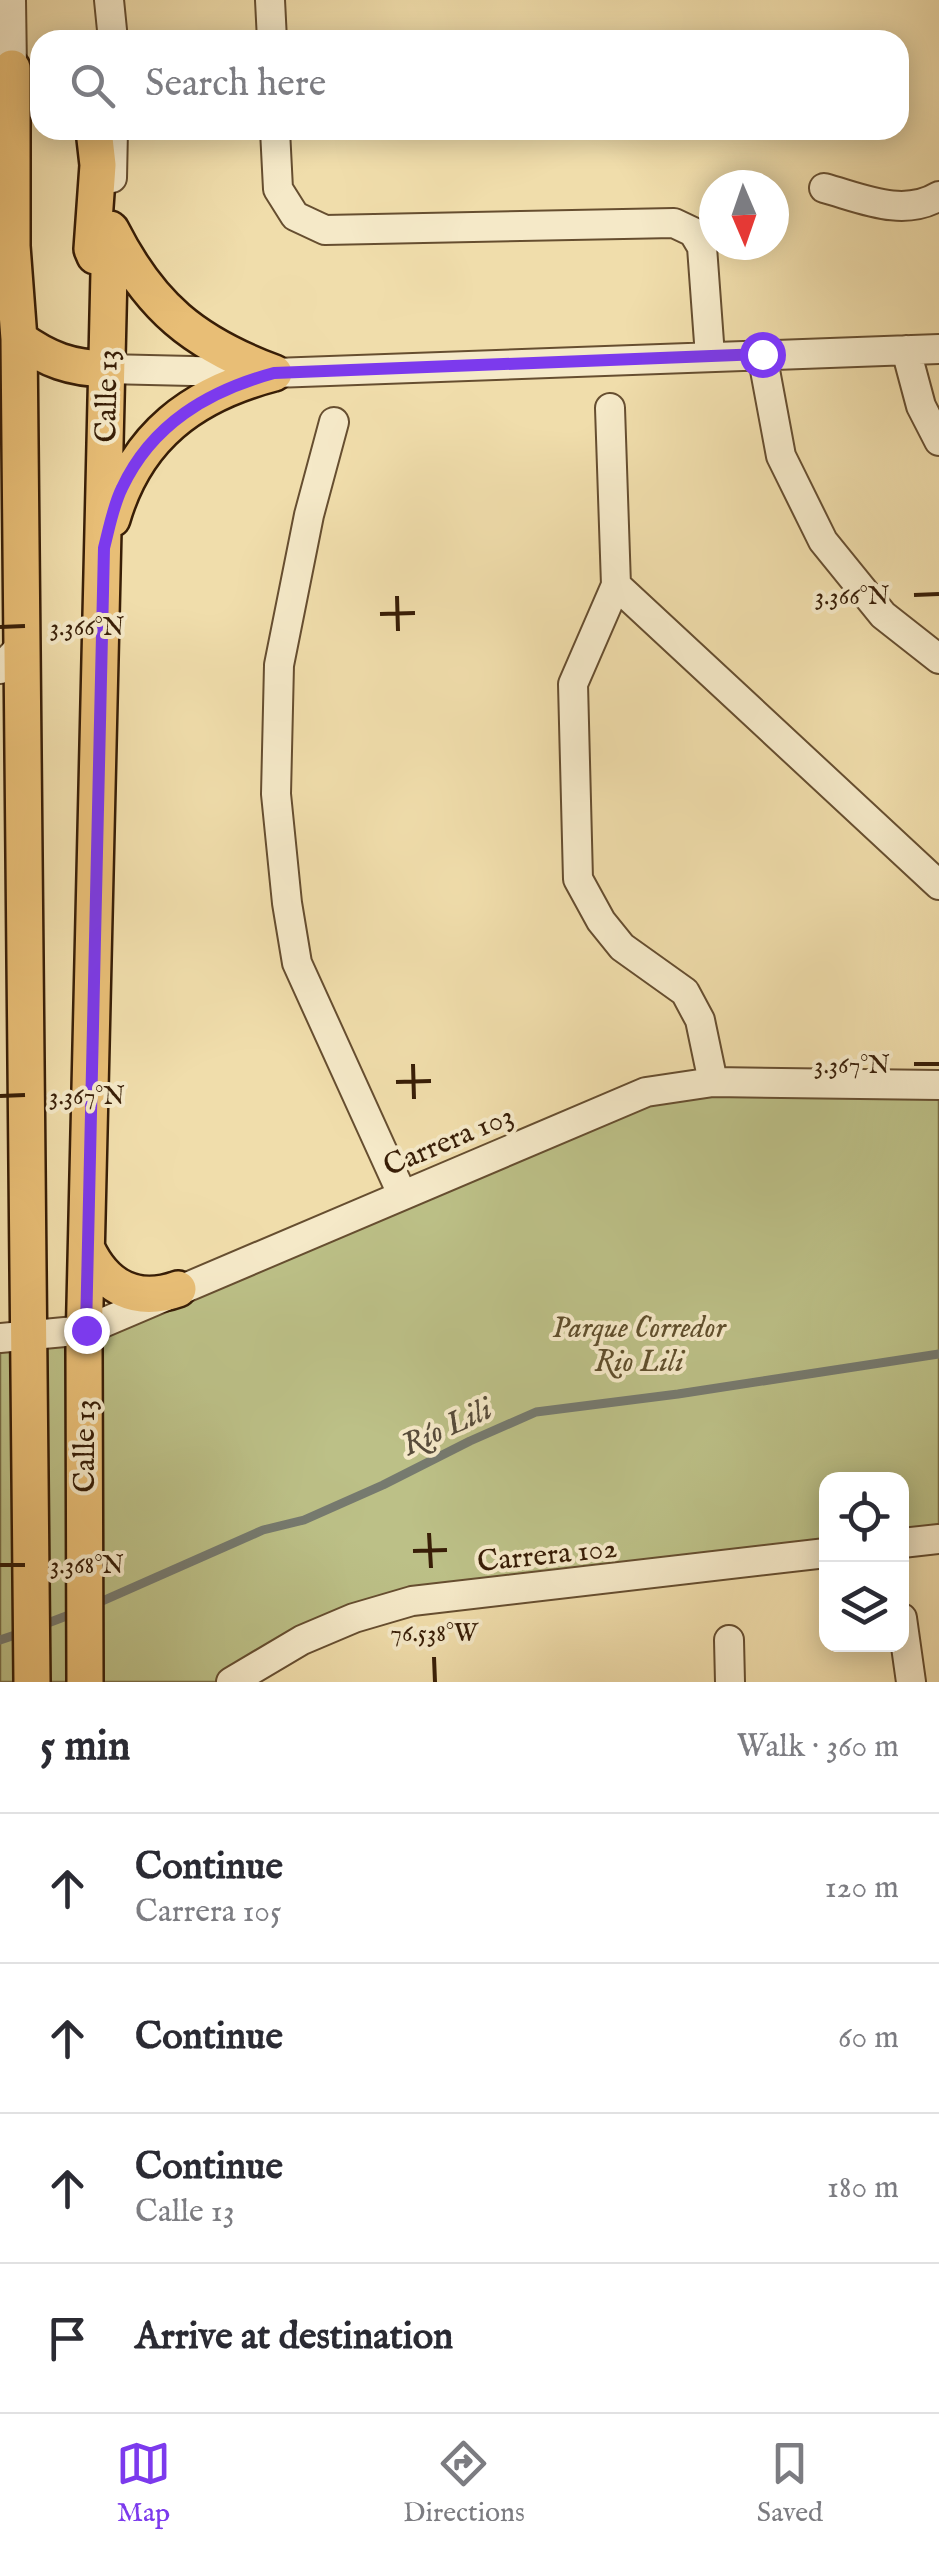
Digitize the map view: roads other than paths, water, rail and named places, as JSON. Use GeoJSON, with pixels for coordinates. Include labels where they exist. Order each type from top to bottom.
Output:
{"type":"FeatureCollection","features":[{"type":"Feature","properties":{"kind":"main road","name":"Calle 13"},"geometry":{"type":"LineString","coordinates":[[17,69],[6,229],[20,339],[10,657],[14,1338],[29,1512],[32,1670]]}},
{"type":"Feature","properties":{"kind":"main road"},"geometry":{"type":"LineString","coordinates":[[95,140],[98,165],[92,249],[109,284]]}},
{"type":"Feature","properties":{"kind":"main road","name":"Calle 13"},"geometry":{"type":"LineString","coordinates":[[85,1682],[87,1248],[110,229]]}},
{"type":"Feature","properties":{"kind":"main road"},"geometry":{"type":"LineString","coordinates":[[110,229],[129,265],[156,302],[190,333],[230,357],[274,373]]}},
{"type":"Feature","properties":{"kind":"main road"},"geometry":{"type":"LineString","coordinates":[[20,339],[45,358],[75,368],[106,369]]}},
{"type":"Feature","properties":{"kind":"main road"},"geometry":{"type":"LineString","coordinates":[[104,548],[120,490],[141,455],[167,426],[199,401],[235,384],[274,373]]}},
{"type":"Feature","properties":{"kind":"main road"},"geometry":{"type":"LineString","coordinates":[[87,1248],[104,1277],[117,1288],[147,1296],[178,1289]]}},
{"type":"Feature","properties":{"kind":"street","name":"Calle 13"},"geometry":{"type":"LineString","coordinates":[[11,0],[17,69]]}},
{"type":"Feature","properties":{"kind":"street"},"geometry":{"type":"LineString","coordinates":[[109,0],[113,30]]}},
{"type":"Feature","properties":{"kind":"street"},"geometry":{"type":"LineString","coordinates":[[270,0],[272,30]]}},
{"type":"Feature","properties":{"kind":"street","name":"Calle 13"},"geometry":{"type":"LineString","coordinates":[[110,229],[113,140]]}},
{"type":"Feature","properties":{"kind":"street"},"geometry":{"type":"LineString","coordinates":[[276,140],[278,189],[295,216],[324,230],[674,222],[693,232],[702,246],[710,356]]}},
{"type":"Feature","properties":{"kind":"street"},"geometry":{"type":"LineString","coordinates":[[824,188],[893,207],[930,202],[939,196]]}},
{"type":"Feature","properties":{"kind":"street"},"geometry":{"type":"LineString","coordinates":[[106,369],[274,373],[939,348]]}},
{"type":"Feature","properties":{"kind":"street"},"geometry":{"type":"LineString","coordinates":[[906,350],[922,406],[939,441]]}},
{"type":"Feature","properties":{"kind":"street"},"geometry":{"type":"LineString","coordinates":[[762,354],[781,456],[823,541],[883,615],[939,658]]}},
{"type":"Feature","properties":{"kind":"street"},"geometry":{"type":"LineString","coordinates":[[610,408],[616,584],[573,684],[578,879],[602,922],[622,946],[685,992],[700,1020],[712,1082]]}},
{"type":"Feature","properties":{"kind":"street"},"geometry":{"type":"LineString","coordinates":[[334,422],[308,516],[279,665],[276,794],[297,963],[402,1194]]}},
{"type":"Feature","properties":{"kind":"street"},"geometry":{"type":"LineString","coordinates":[[616,584],[939,885]]}},
{"type":"Feature","properties":{"kind":"street","name":"Carrera 103"},"geometry":{"type":"LineString","coordinates":[[14,1338],[86,1330],[646,1092],[712,1082],[939,1085]]}},
{"type":"Feature","properties":{"kind":"street"},"geometry":{"type":"LineString","coordinates":[[909,1542],[939,1539]]}},
{"type":"Feature","properties":{"kind":"street","name":"Carrera 102"},"geometry":{"type":"LineString","coordinates":[[231,1682],[302,1640],[354,1618],[412,1601],[819,1553]]}},
{"type":"Feature","properties":{"kind":"street"},"geometry":{"type":"LineString","coordinates":[[729,1640],[730,1682]]}},
{"type":"Feature","properties":{"kind":"street"},"geometry":{"type":"LineString","coordinates":[[907,1652],[911,1682]]}},
{"type":"Feature","properties":{"kind":"waterway","name":"Río Lili"},"geometry":{"type":"LineString","coordinates":[[91,1606],[263,1530],[304,1520],[536,1412],[939,1354]]}},
{"type":"Feature","properties":{"kind":"waterway","name":"Río Lili"},"geometry":{"type":"LineString","coordinates":[[40,1626],[77,1612]]}},
{"type":"Feature","properties":{"kind":"waterway","name":"Río Lili"},"geometry":{"type":"LineString","coordinates":[[0,1640],[21,1633]]}},
{"type":"Feature","properties":{"kind":"park label","name":"Parque Corredor Rio Lili"},"geometry":{"type":"Point","coordinates":[639,1344]}}]}
